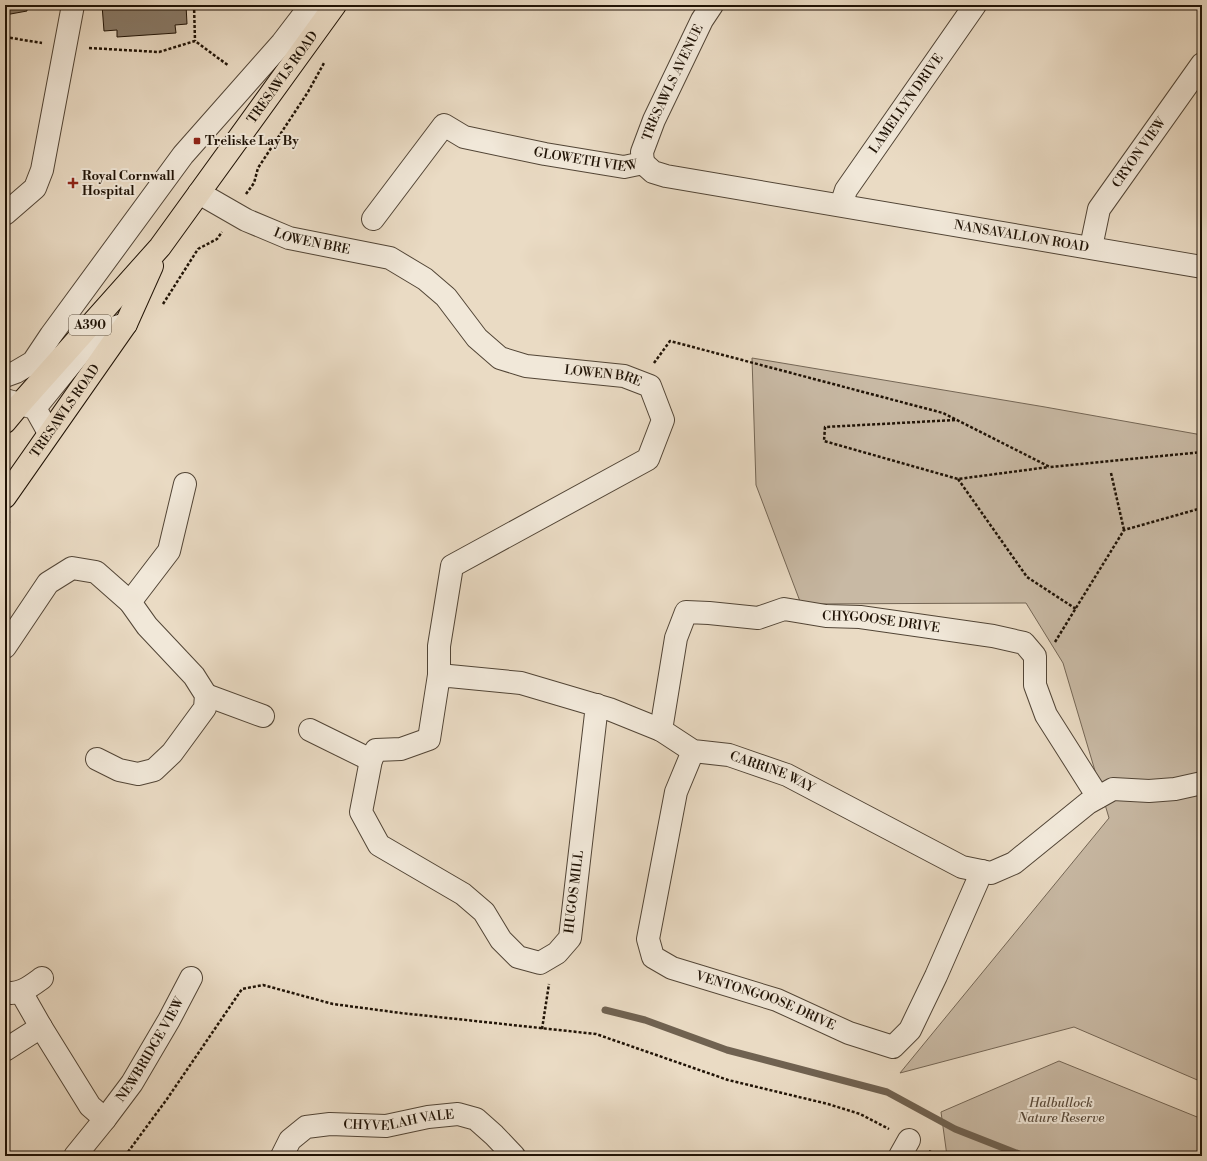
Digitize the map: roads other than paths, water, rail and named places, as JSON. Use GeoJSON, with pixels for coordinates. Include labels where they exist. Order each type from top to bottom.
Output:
{"type":"FeatureCollection","features":[{"type":"Feature","properties":{"kind":"highway","name":"TRESAWLS ROAD"},"geometry":{"type":"LineString","coordinates":[[5,422],[160,247],[335,5]]}},
{"type":"Feature","properties":{"kind":"highway","name":"TRESAWLS ROAD"},"geometry":{"type":"LineString","coordinates":[[9,506],[49,433],[126,324],[160,247]]}},
{"type":"Feature","properties":{"kind":"street"},"geometry":{"type":"LineString","coordinates":[[5,214],[35,188],[42,170],[73,5]]}},
{"type":"Feature","properties":{"kind":"street"},"geometry":{"type":"LineString","coordinates":[[5,376],[16,372],[33,362],[51,334],[184,155],[282,43],[311,5]]}},
{"type":"Feature","properties":{"kind":"street","name":"TRESAWLS AVENUE"},"geometry":{"type":"LineString","coordinates":[[643,163],[642,152],[654,120],[702,20],[712,5]]}},
{"type":"Feature","properties":{"kind":"street","name":"LAMELLYN DRIVE"},"geometry":{"type":"LineString","coordinates":[[841,205],[846,190],[975,5]]}},
{"type":"Feature","properties":{"kind":"street","name":"CRYON VIEW"},"geometry":{"type":"LineString","coordinates":[[1091,247],[1099,209],[1202,64]]}},
{"type":"Feature","properties":{"kind":"street","name":"GLOWETH VIEW"},"geometry":{"type":"LineString","coordinates":[[373,219],[444,125],[464,137],[544,154],[624,167],[643,163],[653,172],[666,176],[841,205]]}},
{"type":"Feature","properties":{"kind":"street","name":"LOWEN BRE"},"geometry":{"type":"LineString","coordinates":[[199,193],[246,220],[289,238],[390,258],[425,279],[446,297],[477,338],[500,358],[526,366],[624,376],[650,386],[663,420],[648,459],[452,566],[439,646],[439,675]]}},
{"type":"Feature","properties":{"kind":"street","name":"NANSAVALLON ROAD"},"geometry":{"type":"LineString","coordinates":[[841,205],[1202,267]]}},
{"type":"Feature","properties":{"kind":"street","name":"TRESAWLS ROAD"},"geometry":{"type":"LineString","coordinates":[[20,404],[96,333],[126,324]]}},
{"type":"Feature","properties":{"kind":"street"},"geometry":{"type":"LineString","coordinates":[[20,404],[49,433]]}},
{"type":"Feature","properties":{"kind":"street"},"geometry":{"type":"LineString","coordinates":[[130,602],[169,551],[185,484]]}},
{"type":"Feature","properties":{"kind":"street"},"geometry":{"type":"LineString","coordinates":[[5,647],[48,582],[72,568],[96,572],[130,602],[147,626],[194,676],[206,694],[263,716]]}},
{"type":"Feature","properties":{"kind":"street","name":"CHYGOOSE DRIVE"},"geometry":{"type":"LineString","coordinates":[[660,730],[676,638],[686,612],[758,618],[784,609],[826,616],[860,617],[993,636],[1024,643],[1034,656],[1034,685],[1046,715],[1098,797]]}},
{"type":"Feature","properties":{"kind":"street"},"geometry":{"type":"LineString","coordinates":[[310,730],[371,760],[376,750],[401,749],[429,739],[439,675]]}},
{"type":"Feature","properties":{"kind":"street","name":"CARRINE WAY"},"geometry":{"type":"LineString","coordinates":[[439,675],[521,683],[609,709],[660,730],[693,751],[729,755],[787,775],[962,867],[991,873],[1014,863],[1088,802],[1113,788],[1149,791],[1175,789],[1202,783]]}},
{"type":"Feature","properties":{"kind":"street"},"geometry":{"type":"LineString","coordinates":[[97,759],[119,770],[138,774],[154,770],[172,754],[205,708],[206,694]]}},
{"type":"Feature","properties":{"kind":"street","name":"HUGOS MILL"},"geometry":{"type":"LineString","coordinates":[[371,760],[361,812],[379,845],[463,894],[484,912],[501,940],[518,957],[540,963],[558,953],[570,938],[596,705]]}},
{"type":"Feature","properties":{"kind":"street","name":"VENTONGOOSE DRIVE"},"geometry":{"type":"LineString","coordinates":[[693,751],[676,792],[648,939],[653,957],[672,968],[777,1000],[849,1033],[893,1047],[910,1030],[936,976],[982,871]]}},
{"type":"Feature","properties":{"kind":"street"},"geometry":{"type":"LineString","coordinates":[[42,978],[13,992],[41,1027],[90,1106],[105,1119]]}},
{"type":"Feature","properties":{"kind":"street","name":"NEWBRIDGE VIEW"},"geometry":{"type":"LineString","coordinates":[[75,1156],[132,1083],[169,1020],[191,978]]}},
{"type":"Feature","properties":{"kind":"street"},"geometry":{"type":"LineString","coordinates":[[5,1050],[41,1027]]}},
{"type":"Feature","properties":{"kind":"street","name":"CHYVELAH VALE"},"geometry":{"type":"LineString","coordinates":[[282,1156],[290,1140],[306,1127],[330,1124],[386,1126],[428,1117],[458,1114],[476,1119],[514,1156]]}},
{"type":"Feature","properties":{"kind":"waterway"},"geometry":{"type":"LineString","coordinates":[[605,1010],[645,1020],[727,1050],[887,1092],[955,1129],[1024,1156]]}},
{"type":"Feature","properties":{"kind":"place","name":"Treliske Lay By"},"geometry":{"type":"Point","coordinates":[197,141]}},
{"type":"Feature","properties":{"kind":"place","name":"Royal Cornwall Hospital"},"geometry":{"type":"Point","coordinates":[73,183]}},
{"type":"Feature","properties":{"kind":"park label","name":"Halbullock Nature Reserve"},"geometry":{"type":"Point","coordinates":[1061,1110]}}]}
